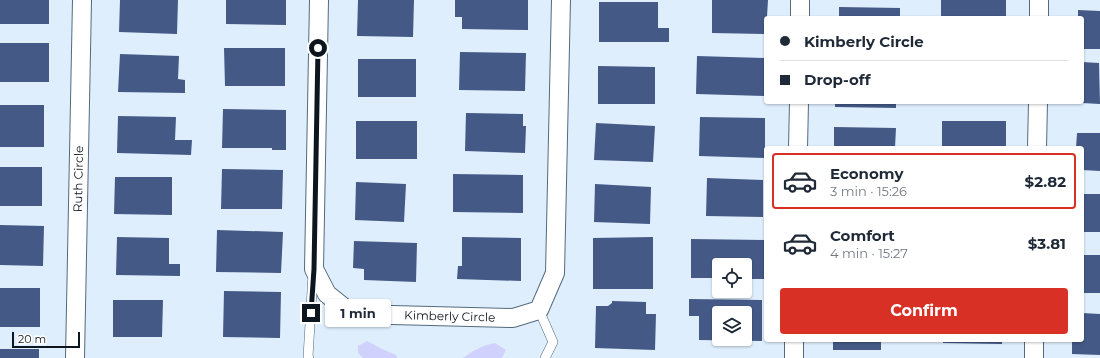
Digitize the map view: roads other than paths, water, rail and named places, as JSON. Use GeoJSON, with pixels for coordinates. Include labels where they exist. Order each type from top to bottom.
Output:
{"type":"FeatureCollection","features":[{"type":"Feature","properties":{"kind":"street","name":"Ruth Circle"},"geometry":{"type":"LineString","coordinates":[[75,358],[82,0]]}},
{"type":"Feature","properties":{"kind":"street","name":"Kimberly Circle"},"geometry":{"type":"LineString","coordinates":[[319,0],[314,269],[327,294],[352,314],[513,318],[539,310]]}},
{"type":"Feature","properties":{"kind":"street"},"geometry":{"type":"LineString","coordinates":[[539,310],[556,273],[561,0]]}},
{"type":"Feature","properties":{"kind":"street"},"geometry":{"type":"LineString","coordinates":[[800,0],[800,16]]}},
{"type":"Feature","properties":{"kind":"street"},"geometry":{"type":"LineString","coordinates":[[1039,0],[1039,16]]}},
{"type":"Feature","properties":{"kind":"street"},"geometry":{"type":"LineString","coordinates":[[798,104],[798,146]]}},
{"type":"Feature","properties":{"kind":"street"},"geometry":{"type":"LineString","coordinates":[[1037,146],[1038,104]]}},
{"type":"Feature","properties":{"kind":"street"},"geometry":{"type":"LineString","coordinates":[[794,342],[794,358]]}},
{"type":"Feature","properties":{"kind":"street"},"geometry":{"type":"LineString","coordinates":[[1034,342],[1034,358]]}},
{"type":"Feature","properties":{"kind":"lane"},"geometry":{"type":"LineString","coordinates":[[309,358],[314,269]]}},
{"type":"Feature","properties":{"kind":"lane"},"geometry":{"type":"LineString","coordinates":[[539,310],[553,342],[545,358]]}}]}
